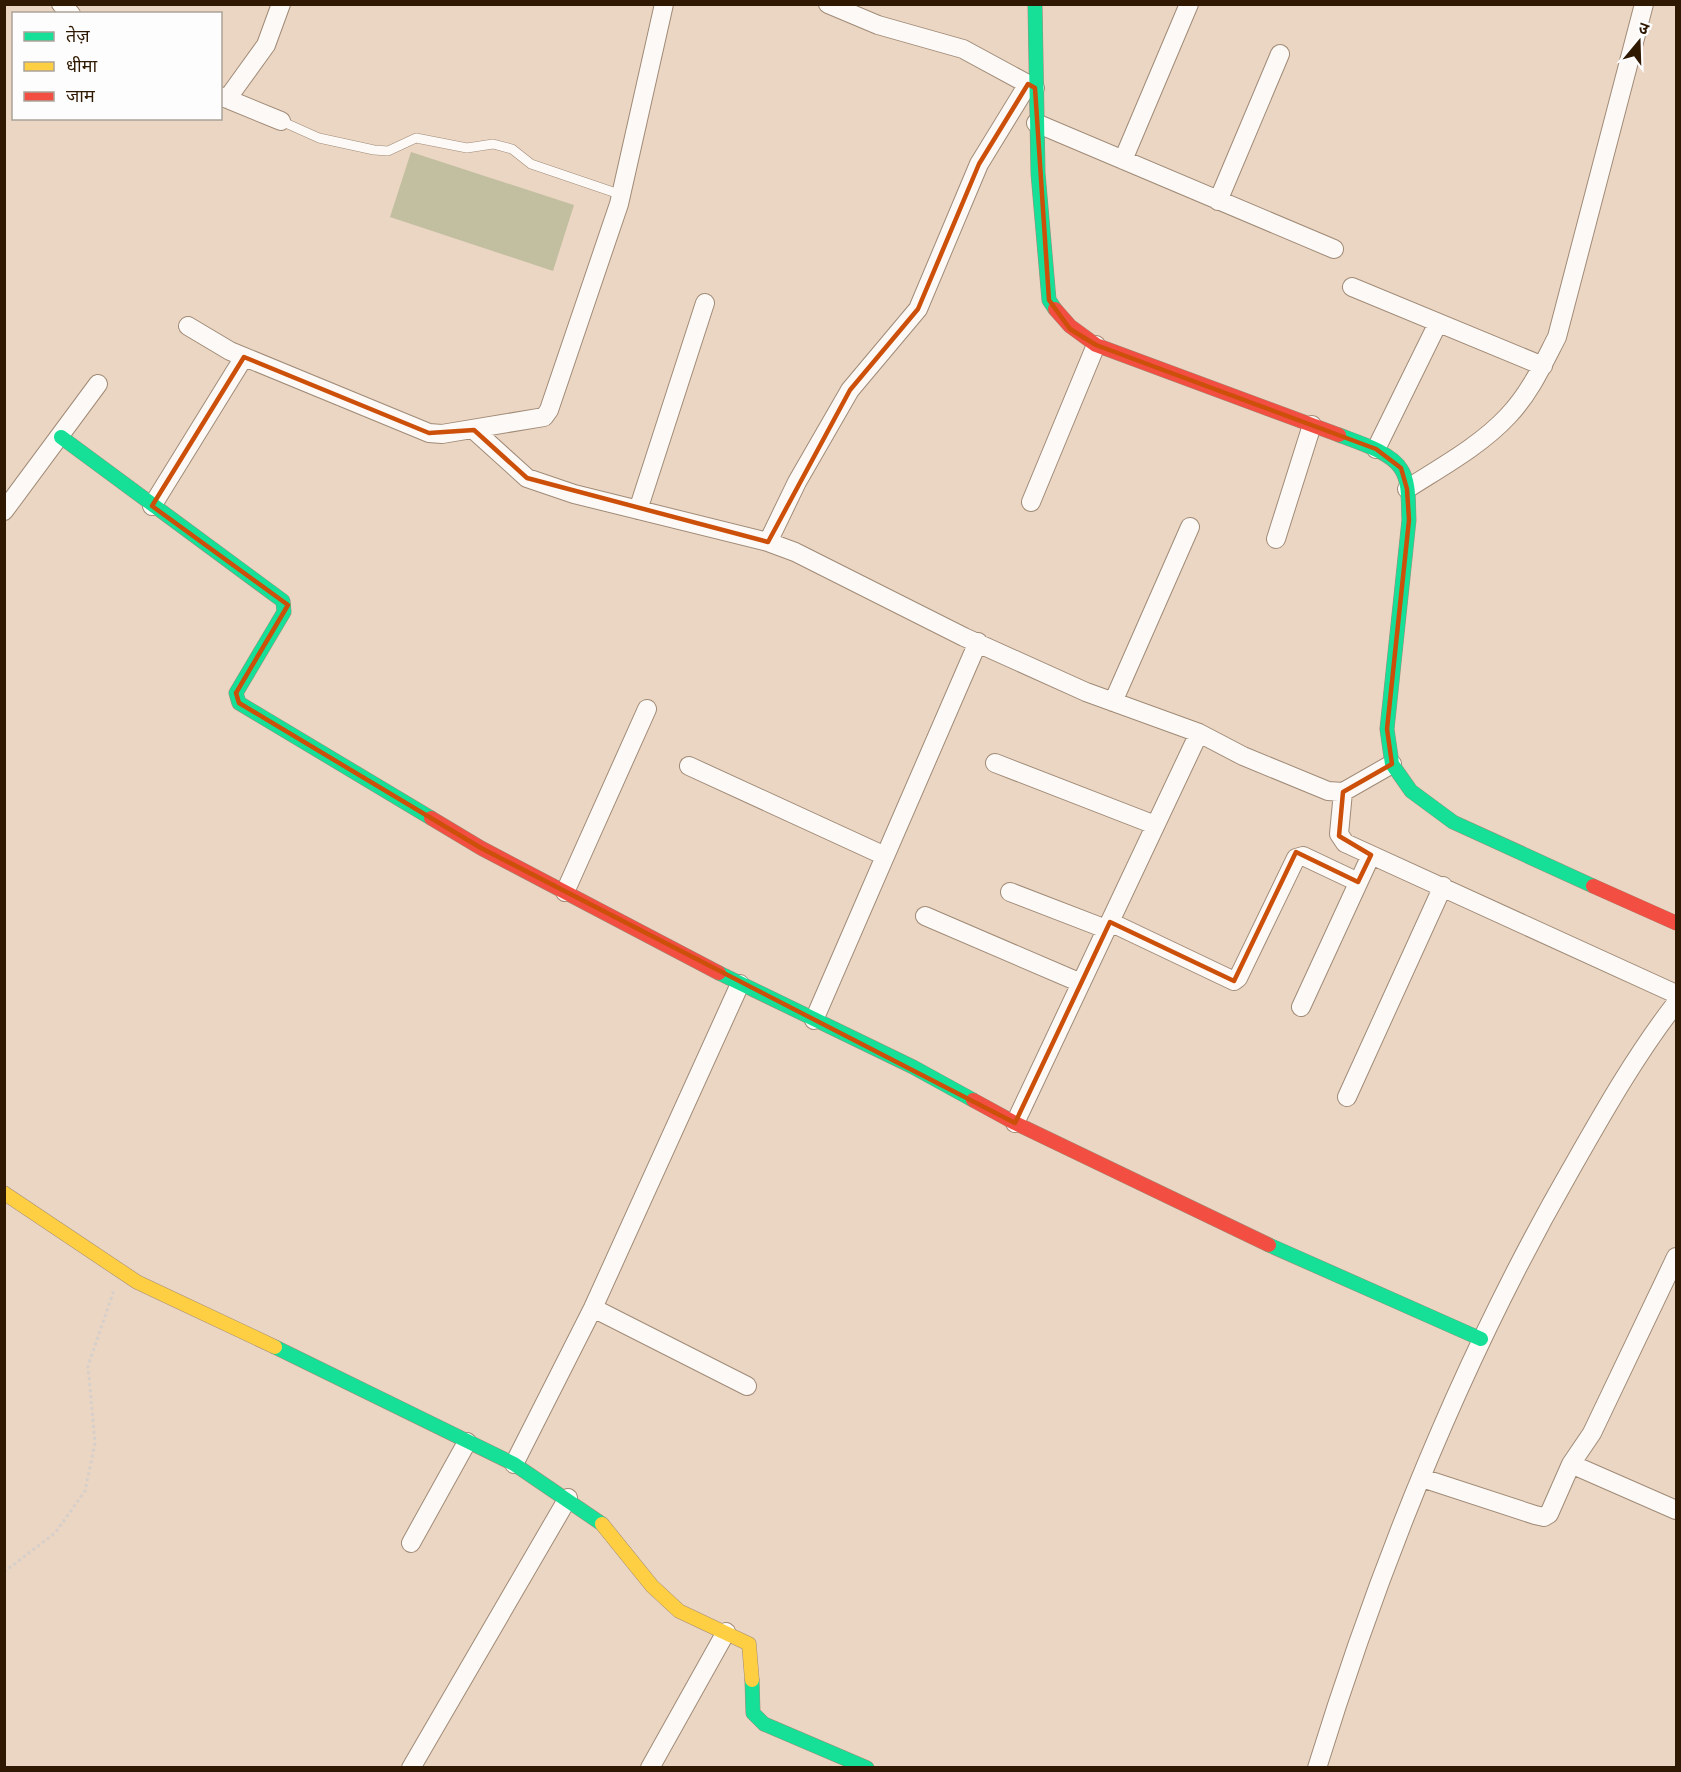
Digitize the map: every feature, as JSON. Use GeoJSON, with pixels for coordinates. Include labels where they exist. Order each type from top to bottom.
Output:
{"type":"FeatureCollection","features":[{"type":"Feature","properties":{"kind":"street"},"geometry":{"type":"LineString","coordinates":[[281,4],[266,45],[224,97],[281,121]]}},
{"type":"Feature","properties":{"kind":"street"},"geometry":{"type":"LineString","coordinates":[[188,326],[216,345],[429,433],[474,430],[537,420],[549,410],[622,195],[664,4]]}},
{"type":"Feature","properties":{"kind":"street"},"geometry":{"type":"LineString","coordinates":[[828,4],[878,25],[963,49],[1031,86]]}},
{"type":"Feature","properties":{"kind":"street"},"geometry":{"type":"LineString","coordinates":[[1035,4],[1031,86],[1036,123],[1049,300],[1070,329],[1096,345],[1376,448],[1401,468],[1407,489],[1409,520],[1387,729],[1392,764],[1411,790],[1453,822],[1677,923]]}},
{"type":"Feature","properties":{"kind":"street"},"geometry":{"type":"LineString","coordinates":[[1123,160],[1189,4]]}},
{"type":"Feature","properties":{"kind":"street"},"geometry":{"type":"LineString","coordinates":[[1407,489],[1473,446],[1509,416],[1543,366],[1557,337],[1644,4]]}},
{"type":"Feature","properties":{"kind":"street"},"geometry":{"type":"LineString","coordinates":[[1218,201],[1280,54]]}},
{"type":"Feature","properties":{"kind":"street"},"geometry":{"type":"LineString","coordinates":[[768,542],[796,482],[850,390],[918,309],[979,164],[1031,86]]}},
{"type":"Feature","properties":{"kind":"street"},"geometry":{"type":"LineString","coordinates":[[1036,123],[1334,249]]}},
{"type":"Feature","properties":{"kind":"street"},"geometry":{"type":"LineString","coordinates":[[1352,287],[1543,366]]}},
{"type":"Feature","properties":{"kind":"street"},"geometry":{"type":"LineString","coordinates":[[638,510],[705,303]]}},
{"type":"Feature","properties":{"kind":"street"},"geometry":{"type":"LineString","coordinates":[[1376,448],[1438,323]]}},
{"type":"Feature","properties":{"kind":"street"},"geometry":{"type":"LineString","coordinates":[[1031,502],[1096,345]]}},
{"type":"Feature","properties":{"kind":"street"},"geometry":{"type":"LineString","coordinates":[[152,506],[244,357]]}},
{"type":"Feature","properties":{"kind":"street"},"geometry":{"type":"LineString","coordinates":[[4,512],[98,384]]}},
{"type":"Feature","properties":{"kind":"street"},"geometry":{"type":"LineString","coordinates":[[1276,539],[1312,424]]}},
{"type":"Feature","properties":{"kind":"street"},"geometry":{"type":"LineString","coordinates":[[474,430],[527,478],[574,494],[768,542],[795,552],[978,642],[1113,702],[1199,733],[1243,756],[1328,791],[1343,792],[1392,764]]}},
{"type":"Feature","properties":{"kind":"street"},"geometry":{"type":"LineString","coordinates":[[61,437],[285,605],[284,612],[236,693],[239,703],[482,848],[740,984],[914,1067],[1015,1123],[1304,1262],[1481,1339]]}},
{"type":"Feature","properties":{"kind":"street"},"geometry":{"type":"LineString","coordinates":[[1113,702],[1190,527]]}},
{"type":"Feature","properties":{"kind":"street"},"geometry":{"type":"LineString","coordinates":[[814,1020],[978,642]]}},
{"type":"Feature","properties":{"kind":"street"},"geometry":{"type":"LineString","coordinates":[[565,892],[648,710]]}},
{"type":"Feature","properties":{"kind":"street"},"geometry":{"type":"LineString","coordinates":[[1015,1123],[1199,733]]}},
{"type":"Feature","properties":{"kind":"street"},"geometry":{"type":"LineString","coordinates":[[995,764],[1155,825]]}},
{"type":"Feature","properties":{"kind":"street"},"geometry":{"type":"LineString","coordinates":[[689,766],[885,856]]}},
{"type":"Feature","properties":{"kind":"street"},"geometry":{"type":"LineString","coordinates":[[1343,792],[1339,834],[1345,843],[1677,994]]}},
{"type":"Feature","properties":{"kind":"street"},"geometry":{"type":"LineString","coordinates":[[1301,1007],[1371,855]]}},
{"type":"Feature","properties":{"kind":"street"},"geometry":{"type":"LineString","coordinates":[[1010,892],[1108,926],[1234,981],[1238,978],[1296,858],[1303,856],[1358,882]]}},
{"type":"Feature","properties":{"kind":"street"},"geometry":{"type":"LineString","coordinates":[[1347,1097],[1443,886]]}},
{"type":"Feature","properties":{"kind":"street"},"geometry":{"type":"LineString","coordinates":[[925,916],[1081,983]]}},
{"type":"Feature","properties":{"kind":"street"},"geometry":{"type":"LineString","coordinates":[[514,1464],[592,1308],[740,984]]}},
{"type":"Feature","properties":{"kind":"street"},"geometry":{"type":"LineString","coordinates":[[1317,1767],[1354,1655],[1422,1478],[1481,1339],[1530,1242],[1632,1063],[1677,1003]]}},
{"type":"Feature","properties":{"kind":"street"},"geometry":{"type":"LineString","coordinates":[[4,1192],[122,1269],[137,1282],[378,1395],[411,1415],[514,1464],[568,1498],[601,1522],[652,1586],[679,1611],[749,1644],[752,1655],[753,1713],[764,1724],[867,1767]]}},
{"type":"Feature","properties":{"kind":"street"},"geometry":{"type":"LineString","coordinates":[[1422,1478],[1544,1517],[1553,1509],[1571,1464],[1592,1433],[1677,1257]]}},
{"type":"Feature","properties":{"kind":"street"},"geometry":{"type":"LineString","coordinates":[[592,1308],[747,1386]]}},
{"type":"Feature","properties":{"kind":"street"},"geometry":{"type":"LineString","coordinates":[[411,1543],[467,1442]]}},
{"type":"Feature","properties":{"kind":"street"},"geometry":{"type":"LineString","coordinates":[[1571,1464],[1677,1510]]}},
{"type":"Feature","properties":{"kind":"street"},"geometry":{"type":"LineString","coordinates":[[411,1767],[568,1498]]}},
{"type":"Feature","properties":{"kind":"street"},"geometry":{"type":"LineString","coordinates":[[650,1767],[726,1632]]}},
{"type":"Feature","properties":{"kind":"lane"},"geometry":{"type":"LineString","coordinates":[[281,121],[319,138],[374,150],[388,150],[416,138],[467,148],[493,144],[512,149],[531,164],[622,195]]}},
{"type":"Feature","properties":{"kind":"path"},"geometry":{"type":"LineString","coordinates":[[4,1572],[55,1533],[85,1491],[95,1443],[88,1366],[122,1269]]}},
{"type":"Feature","properties":{"kind":"highlighted area"},"geometry":{"type":"Polygon","coordinates":[[[1028,84],[1035,88],[1049,300],[1070,329],[1096,345],[1376,449],[1401,468],[1407,489],[1409,520],[1387,729],[1392,764],[1343,792],[1339,836],[1371,855],[1358,882],[1296,852],[1234,981],[1110,922],[1015,1123],[481,848],[239,703],[236,693],[288,605],[152,506],[244,357],[429,433],[474,430],[527,478],[768,542],[850,390],[918,309],[979,164],[1028,84]]]}},
{"type":"Feature","properties":{"kind":"building"},"geometry":{"type":"Polygon","coordinates":[[[411,152],[574,205],[553,271],[390,217],[411,152]]]}},
{"type":"Feature","properties":{"kind":"traffic: fast"},"geometry":{"type":"LineString","coordinates":[[1035,4],[1038,173],[1049,300],[1055,309]]}},
{"type":"Feature","properties":{"kind":"traffic: fast"},"geometry":{"type":"LineString","coordinates":[[1339,435],[1373,448],[1390,458],[1404,474],[1407,487],[1409,520],[1387,729],[1392,764],[1411,791],[1453,822],[1593,886]]}},
{"type":"Feature","properties":{"kind":"traffic: fast"},"geometry":{"type":"LineString","coordinates":[[61,437],[283,601],[284,612],[236,693],[239,703],[431,818]]}},
{"type":"Feature","properties":{"kind":"traffic: fast"},"geometry":{"type":"LineString","coordinates":[[719,973],[913,1067],[973,1100]]}},
{"type":"Feature","properties":{"kind":"traffic: fast"},"geometry":{"type":"LineString","coordinates":[[1269,1245],[1481,1339]]}},
{"type":"Feature","properties":{"kind":"traffic: fast"},"geometry":{"type":"LineString","coordinates":[[275,1347],[514,1464],[602,1524]]}},
{"type":"Feature","properties":{"kind":"traffic: fast"},"geometry":{"type":"LineString","coordinates":[[752,1680],[753,1713],[764,1724],[867,1768]]}},
{"type":"Feature","properties":{"kind":"traffic: slow"},"geometry":{"type":"LineString","coordinates":[[4,1193],[137,1282],[275,1347]]}},
{"type":"Feature","properties":{"kind":"traffic: slow"},"geometry":{"type":"LineString","coordinates":[[602,1524],[652,1586],[679,1611],[749,1644],[752,1680]]}},
{"type":"Feature","properties":{"kind":"traffic: jam"},"geometry":{"type":"LineString","coordinates":[[1055,309],[1070,326],[1096,345],[1339,435]]}},
{"type":"Feature","properties":{"kind":"traffic: jam"},"geometry":{"type":"LineString","coordinates":[[431,818],[481,848],[719,973]]}},
{"type":"Feature","properties":{"kind":"traffic: jam"},"geometry":{"type":"LineString","coordinates":[[1593,886],[1676,923]]}},
{"type":"Feature","properties":{"kind":"traffic: jam"},"geometry":{"type":"LineString","coordinates":[[973,1100],[1015,1123],[1269,1245]]}}]}
